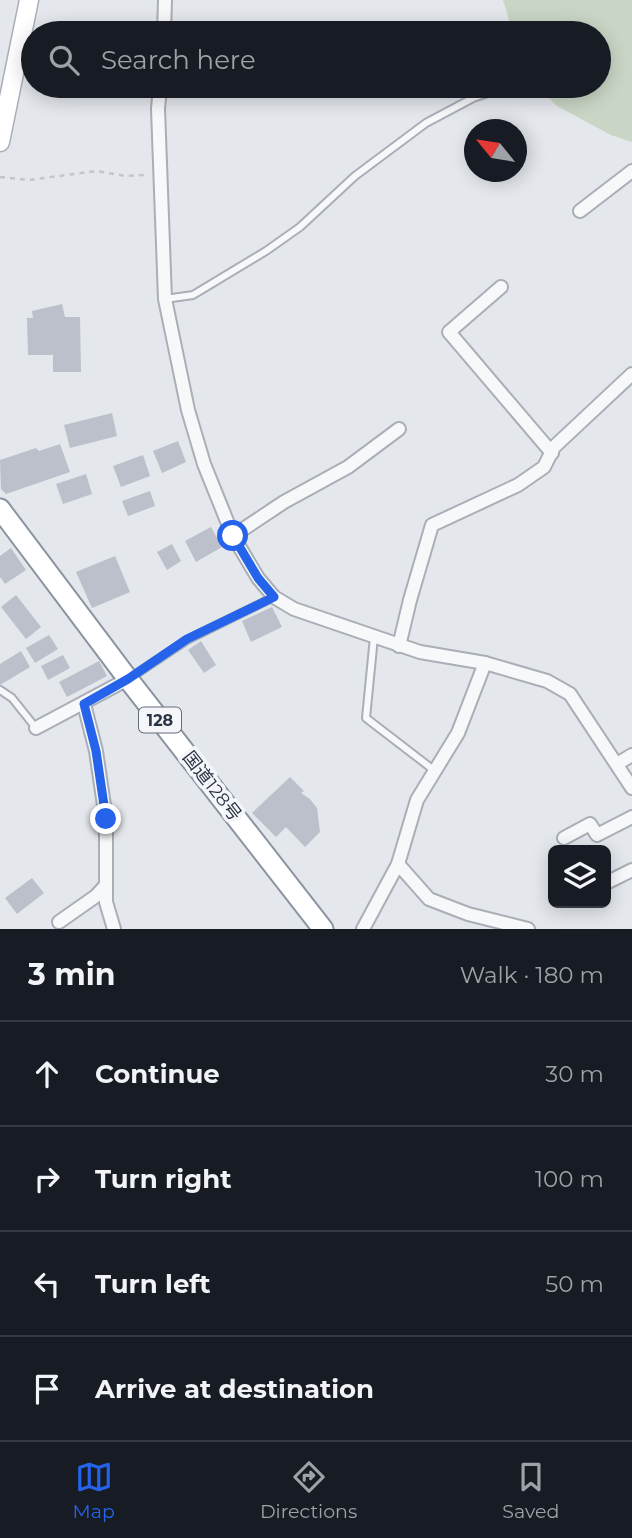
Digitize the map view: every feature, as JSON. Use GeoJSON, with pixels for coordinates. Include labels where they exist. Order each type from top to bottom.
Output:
{"type":"FeatureCollection","features":[{"type":"Feature","properties":{"kind":"highway","name":"国道128号"},"geometry":{"type":"LineString","coordinates":[[0,509],[128,679],[323,929]]}},
{"type":"Feature","properties":{"kind":"main road"},"geometry":{"type":"LineString","coordinates":[[25,21],[29,0]]}},
{"type":"Feature","properties":{"kind":"main road"},"geometry":{"type":"LineString","coordinates":[[0,142],[21,39]]}},
{"type":"Feature","properties":{"kind":"street"},"geometry":{"type":"LineString","coordinates":[[164,21],[165,0]]}},
{"type":"Feature","properties":{"kind":"street"},"geometry":{"type":"LineString","coordinates":[[159,98],[165,299],[188,410],[204,464],[233,536],[258,578],[274,597],[294,609],[374,638],[420,652],[485,663],[547,681],[570,694],[632,788]]}},
{"type":"Feature","properties":{"kind":"street"},"geometry":{"type":"LineString","coordinates":[[580,211],[632,171]]}},
{"type":"Feature","properties":{"kind":"street"},"geometry":{"type":"LineString","coordinates":[[501,287],[449,332],[551,453]]}},
{"type":"Feature","properties":{"kind":"street"},"geometry":{"type":"LineString","coordinates":[[399,646],[432,525],[518,485],[544,467],[554,447],[632,374]]}},
{"type":"Feature","properties":{"kind":"street"},"geometry":{"type":"LineString","coordinates":[[233,536],[284,502],[348,467],[399,429]]}},
{"type":"Feature","properties":{"kind":"street"},"geometry":{"type":"LineString","coordinates":[[363,929],[398,864],[417,800],[458,733],[485,663]]}},
{"type":"Feature","properties":{"kind":"street"},"geometry":{"type":"LineString","coordinates":[[36,728],[128,679]]}},
{"type":"Feature","properties":{"kind":"street"},"geometry":{"type":"LineString","coordinates":[[84,704],[96,751],[106,819],[106,902],[114,929]]}},
{"type":"Feature","properties":{"kind":"street"},"geometry":{"type":"LineString","coordinates":[[617,764],[632,755]]}},
{"type":"Feature","properties":{"kind":"street"},"geometry":{"type":"LineString","coordinates":[[564,838],[590,824],[597,835],[632,817]]}},
{"type":"Feature","properties":{"kind":"street"},"geometry":{"type":"LineString","coordinates":[[398,864],[429,899],[468,914],[528,929]]}},
{"type":"Feature","properties":{"kind":"street"},"geometry":{"type":"LineString","coordinates":[[611,880],[632,870]]}},
{"type":"Feature","properties":{"kind":"street"},"geometry":{"type":"LineString","coordinates":[[59,922],[96,897],[106,885]]}},
{"type":"Feature","properties":{"kind":"lane"},"geometry":{"type":"LineString","coordinates":[[165,299],[193,296],[266,251],[300,227],[355,176],[426,123],[473,98]]}},
{"type":"Feature","properties":{"kind":"lane"},"geometry":{"type":"LineString","coordinates":[[128,679],[187,639],[274,597]]}},
{"type":"Feature","properties":{"kind":"lane"},"geometry":{"type":"LineString","coordinates":[[374,638],[366,718],[435,771]]}},
{"type":"Feature","properties":{"kind":"lane"},"geometry":{"type":"LineString","coordinates":[[0,690],[12,698],[36,728]]}},
{"type":"Feature","properties":{"kind":"path"},"geometry":{"type":"LineString","coordinates":[[0,177],[29,180],[96,171],[126,176],[161,175]]}},
{"type":"Feature","properties":{"kind":"green space"},"geometry":{"type":"Polygon","coordinates":[[[503,0],[632,0],[632,142],[611,135],[557,106],[549,98],[611,98],[611,21],[509,21],[503,0]]]}},
{"type":"Feature","properties":{"kind":"building"},"geometry":{"type":"Polygon","coordinates":[[[62,304],[65,317],[80,317],[81,372],[53,372],[53,355],[28,355],[27,318],[33,318],[32,311],[62,304]]]}},
{"type":"Feature","properties":{"kind":"building"},"geometry":{"type":"Polygon","coordinates":[[[112,413],[117,436],[70,448],[64,425],[112,413]]]}},
{"type":"Feature","properties":{"kind":"building"},"geometry":{"type":"Polygon","coordinates":[[[178,441],[186,462],[162,473],[153,451],[178,441]]]}},
{"type":"Feature","properties":{"kind":"building"},"geometry":{"type":"Polygon","coordinates":[[[60,444],[70,472],[6,494],[1,489],[0,460],[36,448],[39,451],[60,444]]]}},
{"type":"Feature","properties":{"kind":"building"},"geometry":{"type":"Polygon","coordinates":[[[143,455],[150,476],[121,487],[113,466],[143,455]]]}},
{"type":"Feature","properties":{"kind":"building"},"geometry":{"type":"Polygon","coordinates":[[[86,474],[92,494],[63,504],[56,484],[86,474]]]}},
{"type":"Feature","properties":{"kind":"building"},"geometry":{"type":"Polygon","coordinates":[[[150,491],[155,506],[128,516],[122,501],[150,491]]]}},
{"type":"Feature","properties":{"kind":"building"},"geometry":{"type":"Polygon","coordinates":[[[211,527],[222,547],[196,562],[185,541],[211,527]]]}},
{"type":"Feature","properties":{"kind":"building"},"geometry":{"type":"Polygon","coordinates":[[[172,544],[181,561],[167,570],[157,552],[172,544]]]}},
{"type":"Feature","properties":{"kind":"building"},"geometry":{"type":"Polygon","coordinates":[[[11,548],[26,570],[5,584],[0,577],[0,556],[11,548]]]}},
{"type":"Feature","properties":{"kind":"building"},"geometry":{"type":"Polygon","coordinates":[[[115,556],[130,592],[92,608],[76,572],[115,556]]]}},
{"type":"Feature","properties":{"kind":"building"},"geometry":{"type":"Polygon","coordinates":[[[16,595],[41,627],[26,639],[1,607],[16,595]]]}},
{"type":"Feature","properties":{"kind":"building"},"geometry":{"type":"Polygon","coordinates":[[[272,607],[282,627],[251,642],[242,621],[272,607]]]}},
{"type":"Feature","properties":{"kind":"building"},"geometry":{"type":"Polygon","coordinates":[[[49,635],[58,649],[35,663],[26,648],[49,635]]]}},
{"type":"Feature","properties":{"kind":"building"},"geometry":{"type":"Polygon","coordinates":[[[201,641],[216,665],[204,673],[188,650],[201,641]]]}},
{"type":"Feature","properties":{"kind":"building"},"geometry":{"type":"Polygon","coordinates":[[[21,651],[30,667],[0,685],[0,664],[21,651]]]}},
{"type":"Feature","properties":{"kind":"building"},"geometry":{"type":"Polygon","coordinates":[[[63,655],[70,668],[48,680],[41,666],[63,655]]]}},
{"type":"Feature","properties":{"kind":"building"},"geometry":{"type":"Polygon","coordinates":[[[99,661],[107,676],[67,697],[59,682],[99,661]]]}},
{"type":"Feature","properties":{"kind":"building"},"geometry":{"type":"Polygon","coordinates":[[[290,777],[304,791],[301,793],[317,808],[320,832],[305,847],[286,827],[276,837],[252,813],[290,777]]]}},
{"type":"Feature","properties":{"kind":"building"},"geometry":{"type":"Polygon","coordinates":[[[32,878],[44,893],[17,914],[5,898],[32,878]]]}},
{"type":"Feature","properties":{"kind":"route"},"geometry":{"type":"LineString","coordinates":[[106,819],[96,751],[84,704],[128,679],[187,639],[274,597],[258,578],[233,536]]}}]}
